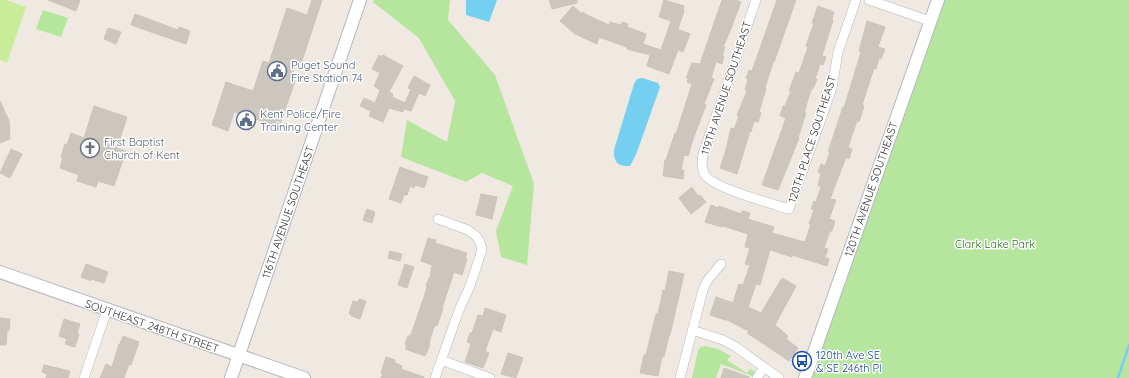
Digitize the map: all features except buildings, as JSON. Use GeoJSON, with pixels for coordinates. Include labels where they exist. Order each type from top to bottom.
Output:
{"type":"FeatureCollection","features":[{"type":"Feature","properties":{"kind":"street","name":"116TH AVENUE SOUTHEAST"},"geometry":{"type":"LineString","coordinates":[[231,378],[360,0]]}},
{"type":"Feature","properties":{"kind":"street","name":"119TH AVENUE SOUTHEAST"},"geometry":{"type":"LineString","coordinates":[[756,0],[703,154],[702,167],[706,177],[722,186],[789,209]]}},
{"type":"Feature","properties":{"kind":"street","name":"120TH PLACE SOUTHEAST"},"geometry":{"type":"LineString","coordinates":[[789,209],[832,88],[838,52],[856,0]]}},
{"type":"Feature","properties":{"kind":"street"},"geometry":{"type":"LineString","coordinates":[[869,0],[930,21]]}},
{"type":"Feature","properties":{"kind":"street","name":"120TH AVENUE SOUTHEAST"},"geometry":{"type":"LineString","coordinates":[[805,378],[938,0]]}},
{"type":"Feature","properties":{"kind":"street"},"geometry":{"type":"LineString","coordinates":[[435,378],[482,250],[480,242],[476,236],[468,230],[438,219]]}},
{"type":"Feature","properties":{"kind":"street"},"geometry":{"type":"LineString","coordinates":[[680,378],[702,290],[707,281],[721,264]]}},
{"type":"Feature","properties":{"kind":"street","name":"SOUTHEAST 248TH STREET"},"geometry":{"type":"LineString","coordinates":[[0,272],[304,378]]}},
{"type":"Feature","properties":{"kind":"street"},"geometry":{"type":"LineString","coordinates":[[84,378],[108,310]]}},
{"type":"Feature","properties":{"kind":"street"},"geometry":{"type":"LineString","coordinates":[[692,330],[723,340],[736,347],[779,378]]}},
{"type":"Feature","properties":{"kind":"street"},"geometry":{"type":"LineString","coordinates":[[441,360],[490,378]]}},
{"type":"Feature","properties":{"kind":"street"},"geometry":{"type":"LineString","coordinates":[[756,378],[764,367]]}},
{"type":"Feature","properties":{"kind":"green space"},"geometry":{"type":"Polygon","coordinates":[[[0,0],[6,0],[26,7],[7,63],[0,60],[0,0]]]}},
{"type":"Feature","properties":{"kind":"green space"},"geometry":{"type":"Polygon","coordinates":[[[374,0],[450,0],[448,20],[495,75],[534,184],[527,265],[501,257],[496,231],[513,186],[482,173],[466,182],[401,157],[407,120],[447,142],[455,101],[419,38],[373,2],[374,0]]]}},
{"type":"Feature","properties":{"kind":"green space","name":"Clark Lake Park"},"geometry":{"type":"Polygon","coordinates":[[[938,0],[1129,0],[1129,378],[805,378],[938,0]]]}},
{"type":"Feature","properties":{"kind":"green space"},"geometry":{"type":"Polygon","coordinates":[[[43,10],[68,18],[61,37],[36,29],[43,10]]]}},
{"type":"Feature","properties":{"kind":"green space"},"geometry":{"type":"Polygon","coordinates":[[[706,346],[718,349],[731,356],[727,360],[747,373],[750,369],[755,372],[752,376],[721,364],[716,378],[692,378],[698,350],[701,347],[706,346]]]}},
{"type":"Feature","properties":{"kind":"water"},"geometry":{"type":"Polygon","coordinates":[[[466,0],[497,0],[489,22],[466,15],[466,0]]]}},
{"type":"Feature","properties":{"kind":"water"},"geometry":{"type":"Polygon","coordinates":[[[642,78],[658,83],[660,87],[637,152],[630,166],[626,166],[619,164],[615,160],[614,150],[634,84],[637,79],[642,78]]]}},
{"type":"Feature","properties":{"kind":"waterway"},"geometry":{"type":"LineString","coordinates":[[1118,378],[1129,345]]}},
{"type":"Feature","properties":{"kind":"place","name":"Puget Sound Fire Station 74"},"geometry":{"type":"Point","coordinates":[277,71]}},
{"type":"Feature","properties":{"kind":"place","name":"Kent Police/Fire Training Center"},"geometry":{"type":"Point","coordinates":[246,120]}},
{"type":"Feature","properties":{"kind":"place","name":"First Baptist Church of Kent"},"geometry":{"type":"Point","coordinates":[90,148]}},
{"type":"Feature","properties":{"kind":"place","name":"120th Ave SE & SE 246th Pl"},"geometry":{"type":"Point","coordinates":[802,361]}}]}
